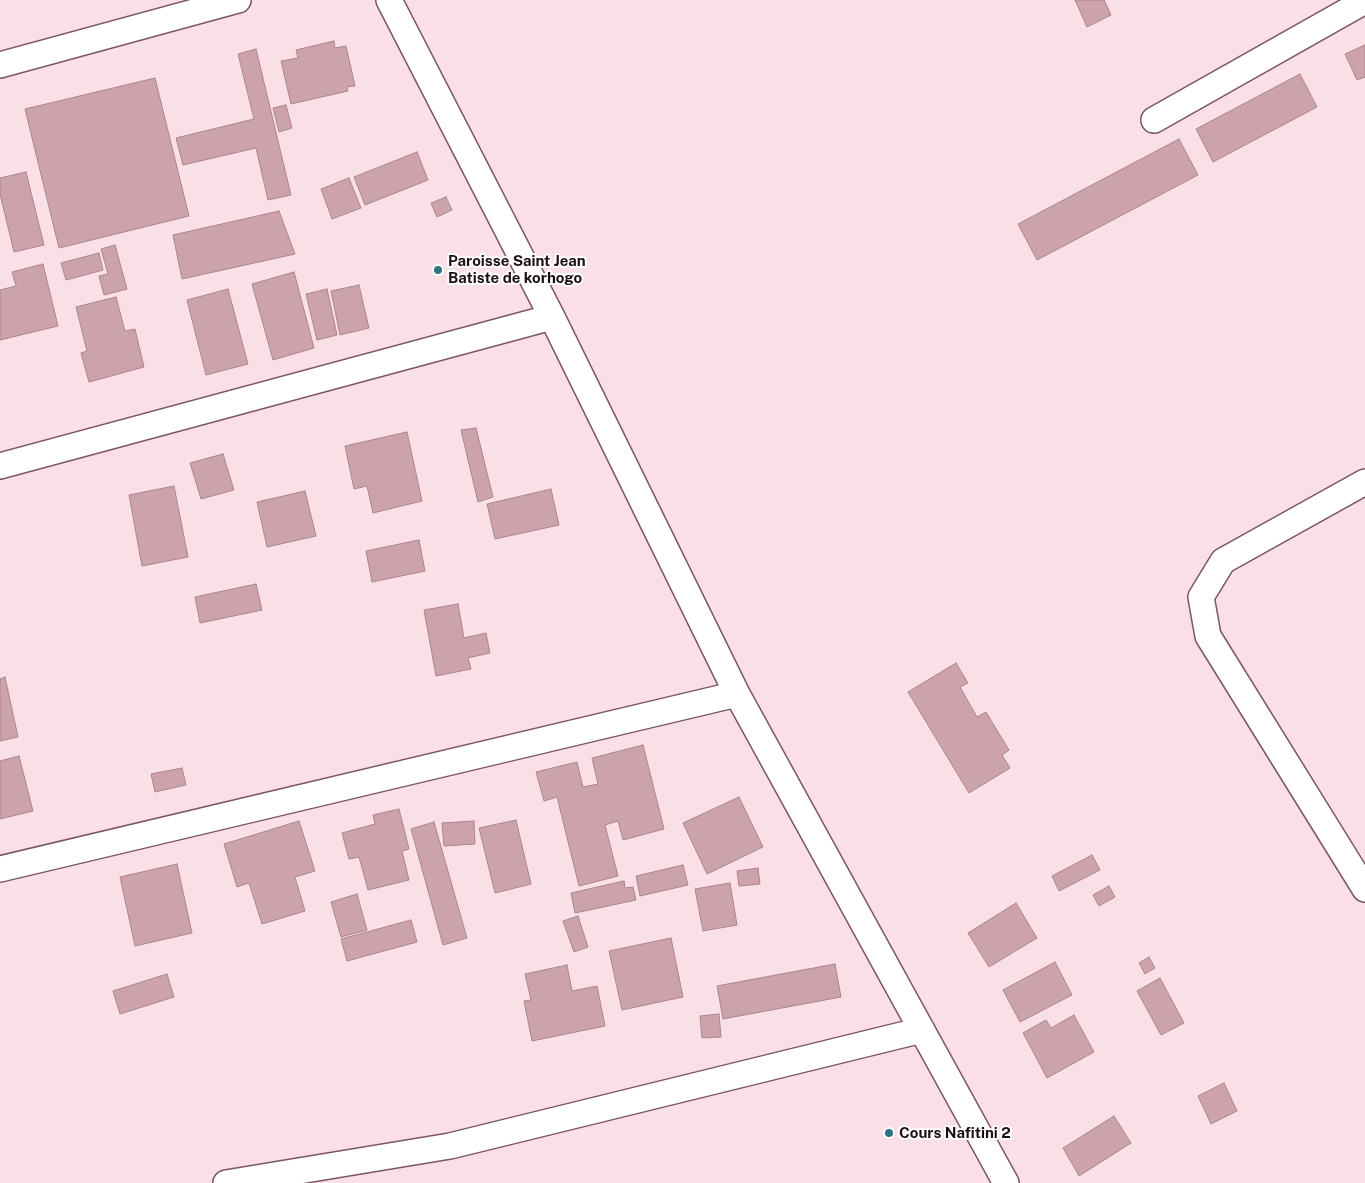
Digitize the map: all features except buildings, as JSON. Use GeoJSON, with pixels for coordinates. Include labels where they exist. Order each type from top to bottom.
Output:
{"type":"FeatureCollection","features":[{"type":"Feature","properties":{"kind":"street"},"geometry":{"type":"LineString","coordinates":[[0,65],[238,0]]}},
{"type":"Feature","properties":{"kind":"street"},"geometry":{"type":"LineString","coordinates":[[389,0],[552,318],[737,694],[1006,1183]]}},
{"type":"Feature","properties":{"kind":"street"},"geometry":{"type":"LineString","coordinates":[[1154,120],[1365,1]]}},
{"type":"Feature","properties":{"kind":"street"},"geometry":{"type":"LineString","coordinates":[[0,466],[552,318]]}},
{"type":"Feature","properties":{"kind":"street"},"geometry":{"type":"LineString","coordinates":[[1365,482],[1224,561],[1201,597],[1208,636],[1365,889]]}},
{"type":"Feature","properties":{"kind":"street"},"geometry":{"type":"LineString","coordinates":[[0,869],[737,694]]}},
{"type":"Feature","properties":{"kind":"street"},"geometry":{"type":"LineString","coordinates":[[226,1183],[450,1146],[922,1030]]}},
{"type":"Feature","properties":{"kind":"place","name":"Paroisse Saint Jean Batiste de korhogo"},"geometry":{"type":"Point","coordinates":[438,270]}},
{"type":"Feature","properties":{"kind":"place","name":"Cours Nafitini 2"},"geometry":{"type":"Point","coordinates":[889,1133]}}]}
